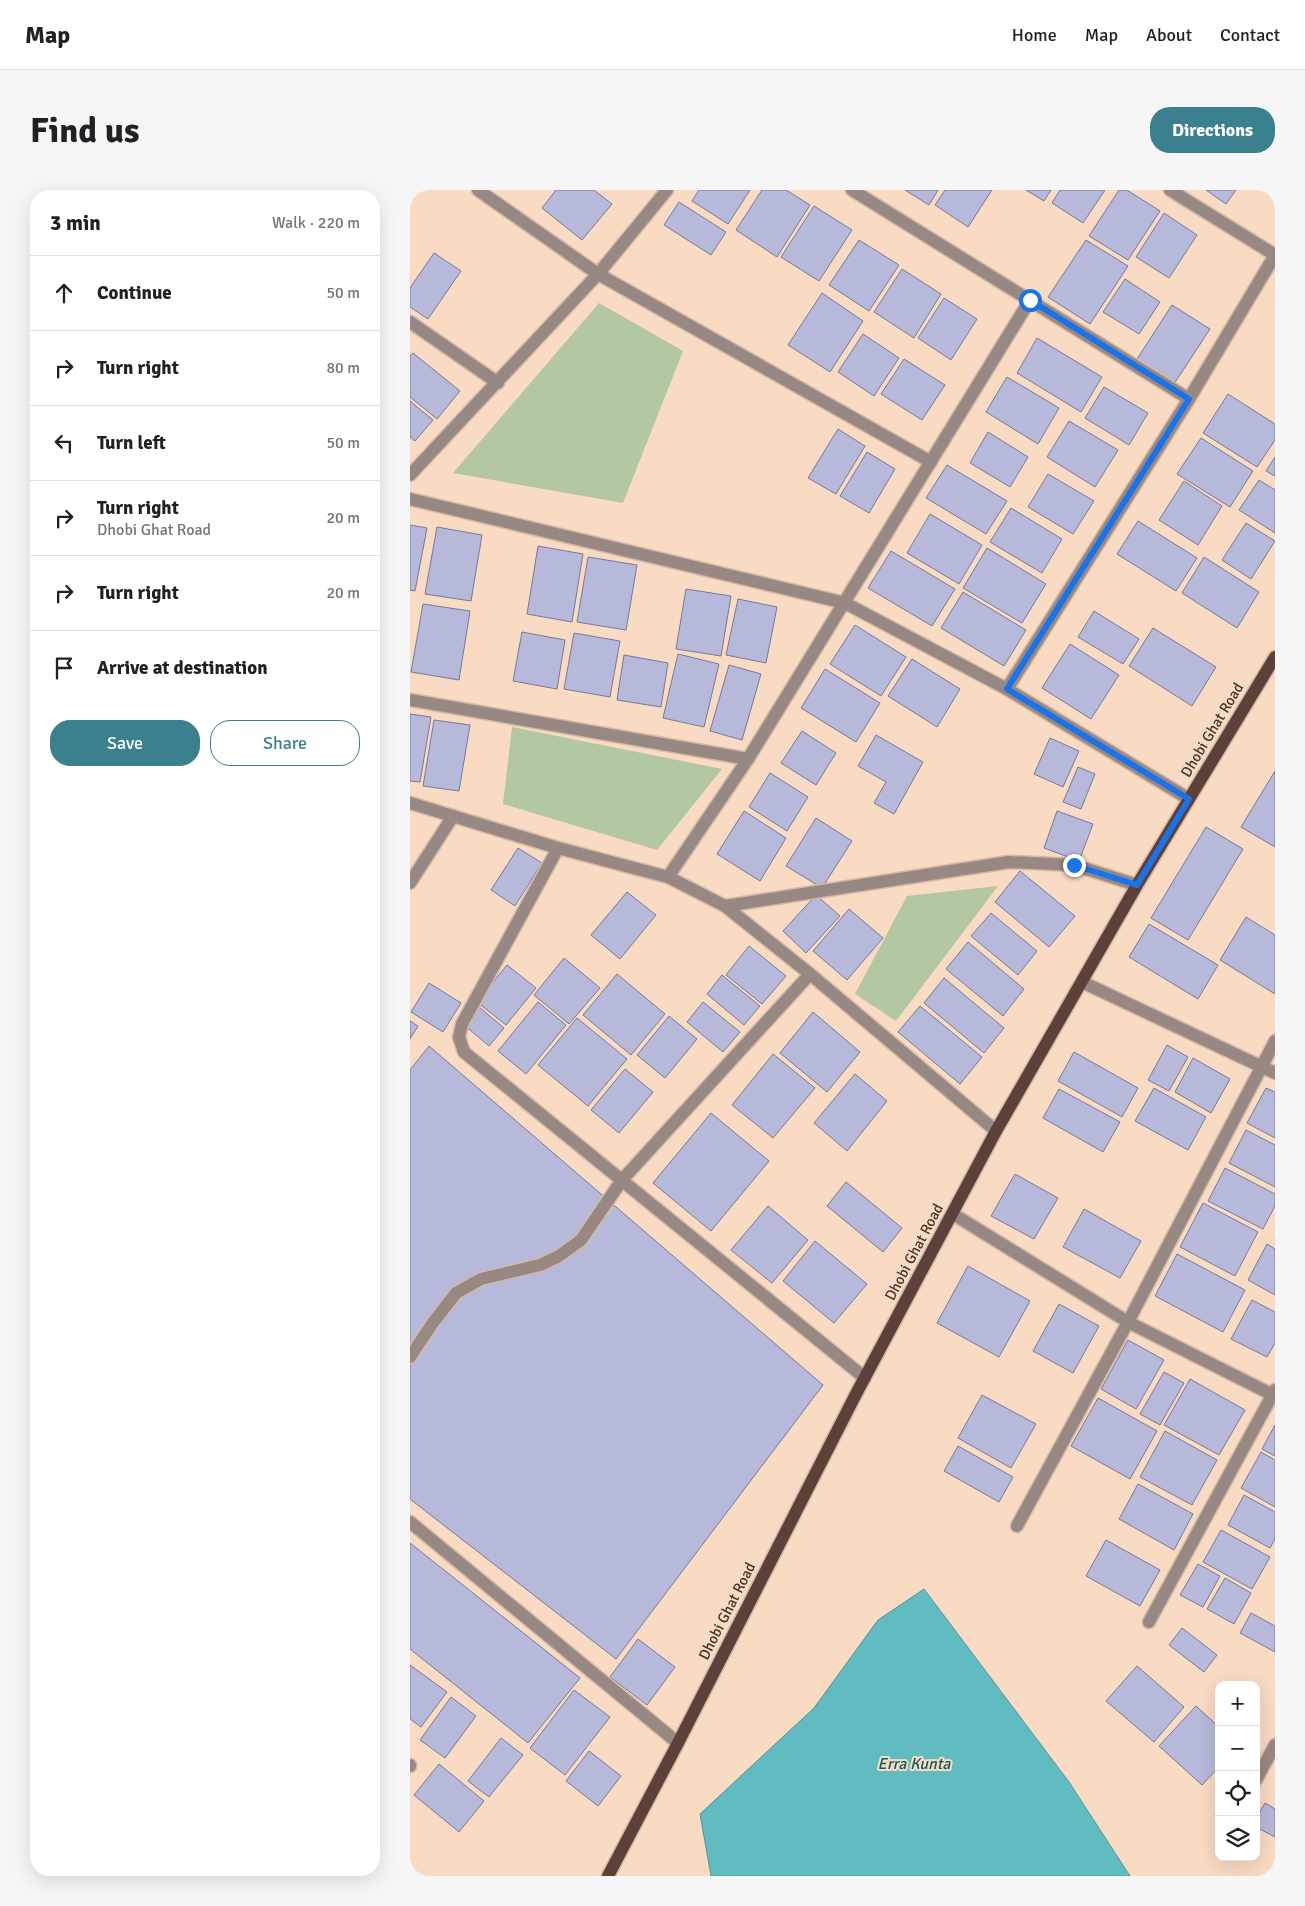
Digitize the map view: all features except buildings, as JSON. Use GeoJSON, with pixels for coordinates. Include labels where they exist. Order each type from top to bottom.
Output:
{"type":"FeatureCollection","features":[{"type":"Feature","properties":{"kind":"main road","name":"Dhobi Ghat Road"},"geometry":{"type":"LineString","coordinates":[[608,1876],[865,1378],[996,1132],[1137,885],[1275,657]]}},
{"type":"Feature","properties":{"kind":"street"},"geometry":{"type":"LineString","coordinates":[[478,190],[598,274],[931,462]]}},
{"type":"Feature","properties":{"kind":"street"},"geometry":{"type":"LineString","coordinates":[[410,475],[598,274],[667,190]]}},
{"type":"Feature","properties":{"kind":"street"},"geometry":{"type":"LineString","coordinates":[[852,190],[1189,399]]}},
{"type":"Feature","properties":{"kind":"street"},"geometry":{"type":"LineString","coordinates":[[1007,689],[1189,399],[1275,255],[1170,190]]}},
{"type":"Feature","properties":{"kind":"street"},"geometry":{"type":"LineString","coordinates":[[668,877],[748,759],[1030,300]]}},
{"type":"Feature","properties":{"kind":"street"},"geometry":{"type":"LineString","coordinates":[[410,322],[498,383]]}},
{"type":"Feature","properties":{"kind":"street"},"geometry":{"type":"LineString","coordinates":[[410,499],[845,603],[1007,689],[1189,799]]}},
{"type":"Feature","properties":{"kind":"street"},"geometry":{"type":"LineString","coordinates":[[410,700],[748,759]]}},
{"type":"Feature","properties":{"kind":"street"},"geometry":{"type":"LineString","coordinates":[[410,803],[558,848],[668,877],[725,906],[810,974],[996,1132]]}},
{"type":"Feature","properties":{"kind":"street"},"geometry":{"type":"LineString","coordinates":[[410,883],[453,816]]}},
{"type":"Feature","properties":{"kind":"street"},"geometry":{"type":"LineString","coordinates":[[558,848],[462,1024],[458,1037],[464,1052],[865,1378]]}},
{"type":"Feature","properties":{"kind":"street"},"geometry":{"type":"LineString","coordinates":[[725,906],[1009,862],[1074,865],[1137,885]]}},
{"type":"Feature","properties":{"kind":"street"},"geometry":{"type":"LineString","coordinates":[[410,1357],[456,1293],[481,1280],[540,1265],[559,1256],[581,1240],[622,1180],[810,974]]}},
{"type":"Feature","properties":{"kind":"street"},"geometry":{"type":"LineString","coordinates":[[1082,982],[1275,1073]]}},
{"type":"Feature","properties":{"kind":"street"},"geometry":{"type":"LineString","coordinates":[[1017,1526],[1128,1322],[1275,1041]]}},
{"type":"Feature","properties":{"kind":"street"},"geometry":{"type":"LineString","coordinates":[[953,1214],[1128,1322],[1274,1393],[1149,1622]]}},
{"type":"Feature","properties":{"kind":"street"},"geometry":{"type":"LineString","coordinates":[[410,1522],[678,1743]]}},
{"type":"Feature","properties":{"kind":"street"},"geometry":{"type":"LineString","coordinates":[[1260,1773],[1275,1745]]}},
{"type":"Feature","properties":{"kind":"green space"},"geometry":{"type":"Polygon","coordinates":[[[599,303],[683,351],[623,503],[453,473],[599,303]]]}},
{"type":"Feature","properties":{"kind":"green space"},"geometry":{"type":"Polygon","coordinates":[[[512,727],[722,769],[657,850],[503,804],[512,727]]]}},
{"type":"Feature","properties":{"kind":"green space"},"geometry":{"type":"Polygon","coordinates":[[[998,886],[896,1021],[855,994],[907,896],[998,886]]]}},
{"type":"Feature","properties":{"kind":"water","name":"Erra Kunta"},"geometry":{"type":"Polygon","coordinates":[[[924,1589],[1069,1782],[1130,1876],[711,1876],[700,1814],[814,1708],[878,1620],[924,1589]]]}},
{"type":"Feature","properties":{"kind":"route"},"geometry":{"type":"LineString","coordinates":[[1030,300],[1189,399],[1007,689],[1189,799],[1137,885],[1074,865]]}}]}
